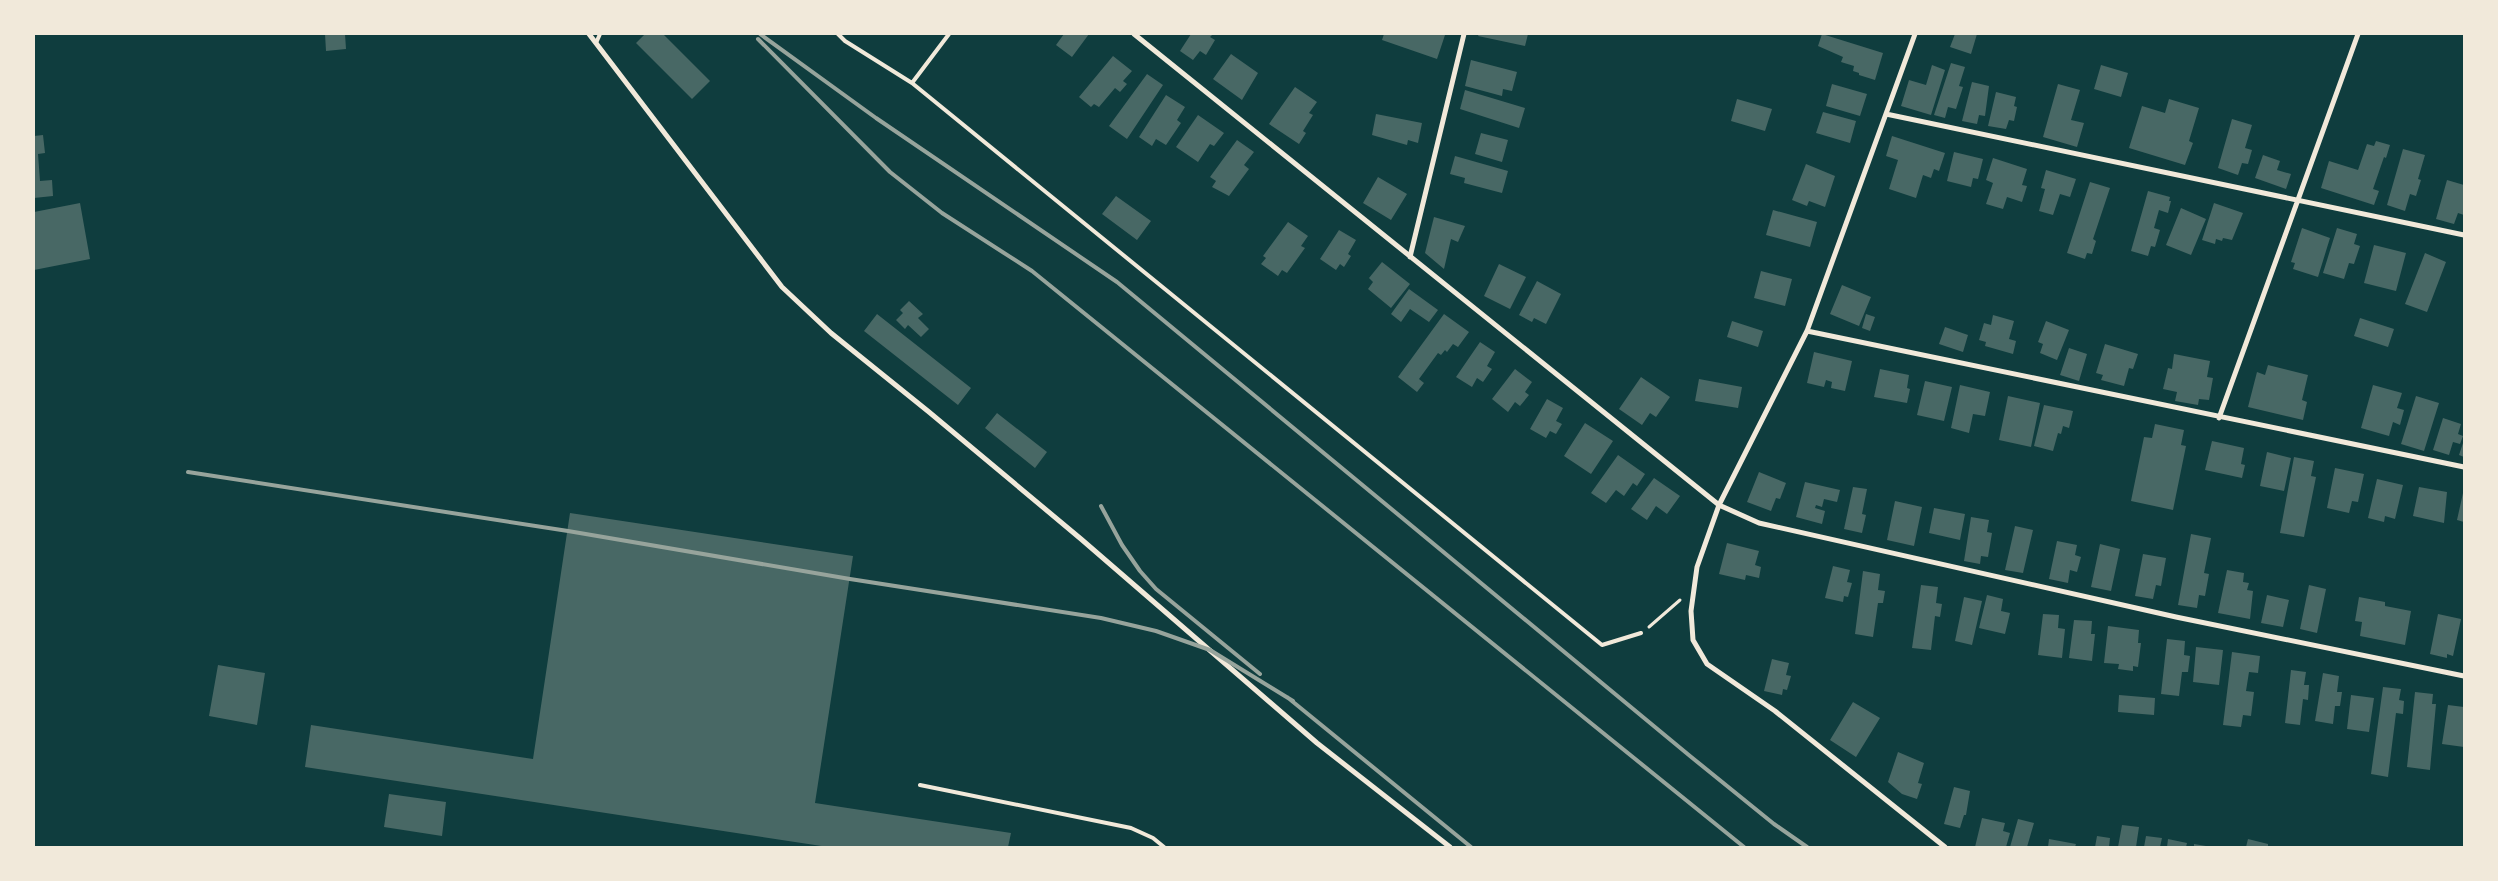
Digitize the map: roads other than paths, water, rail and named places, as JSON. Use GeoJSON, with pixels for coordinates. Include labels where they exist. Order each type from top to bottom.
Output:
{"type":"FeatureCollection","features":[{"type":"Feature","properties":{"kind":"street"},"geometry":{"type":"LineString","coordinates":[[589,34],[782,287],[831,334],[929,412],[1066,527],[1317,743],[1450,847]]}},
{"type":"Feature","properties":{"kind":"street"},"geometry":{"type":"LineString","coordinates":[[1134,34],[1719,505],[1759,523],[2176,617],[2464,676]]}},
{"type":"Feature","properties":{"kind":"street"},"geometry":{"type":"LineString","coordinates":[[1410,257],[1464,34]]}},
{"type":"Feature","properties":{"kind":"street"},"geometry":{"type":"LineString","coordinates":[[1915,34],[1808,331],[1719,505],[1697,567],[1691,611],[1693,640],[1707,664],[1775,711],[1945,847]]}},
{"type":"Feature","properties":{"kind":"street"},"geometry":{"type":"LineString","coordinates":[[2219,418],[2358,34]]}},
{"type":"Feature","properties":{"kind":"street"},"geometry":{"type":"LineString","coordinates":[[1886,114],[2464,235]]}},
{"type":"Feature","properties":{"kind":"street"},"geometry":{"type":"LineString","coordinates":[[1808,331],[2219,418],[2464,467]]}},
{"type":"Feature","properties":{"kind":"street"},"geometry":{"type":"LineString","coordinates":[[1438,847],[1442,841]]}},
{"type":"Feature","properties":{"kind":"lane"},"geometry":{"type":"LineString","coordinates":[[596,43],[600,34]]}},
{"type":"Feature","properties":{"kind":"lane"},"geometry":{"type":"LineString","coordinates":[[838,34],[912,83],[1602,644],[1641,633]]}},
{"type":"Feature","properties":{"kind":"lane"},"geometry":{"type":"LineString","coordinates":[[912,83],[949,34]]}},
{"type":"Feature","properties":{"kind":"lane"},"geometry":{"type":"LineString","coordinates":[[920,785],[1131,828],[1154,838],[1164,847]]}},
{"type":"Feature","properties":{"kind":"railway"},"geometry":{"type":"LineString","coordinates":[[760,34],[876,118],[1117,282],[1690,756],[1774,824],[1807,847]]}},
{"type":"Feature","properties":{"kind":"railway"},"geometry":{"type":"LineString","coordinates":[[758,39],[890,172],[942,213],[1032,271],[1744,847]]}},
{"type":"Feature","properties":{"kind":"railway"},"geometry":{"type":"LineString","coordinates":[[188,472],[568,531],[850,579],[1101,618],[1156,631],[1210,650],[1293,701]]}},
{"type":"Feature","properties":{"kind":"railway"},"geometry":{"type":"LineString","coordinates":[[1101,506],[1122,545],[1140,571],[1156,589],[1260,674]]}},
{"type":"Feature","properties":{"kind":"railway"},"geometry":{"type":"LineString","coordinates":[[1287,697],[1471,847]]}}]}
